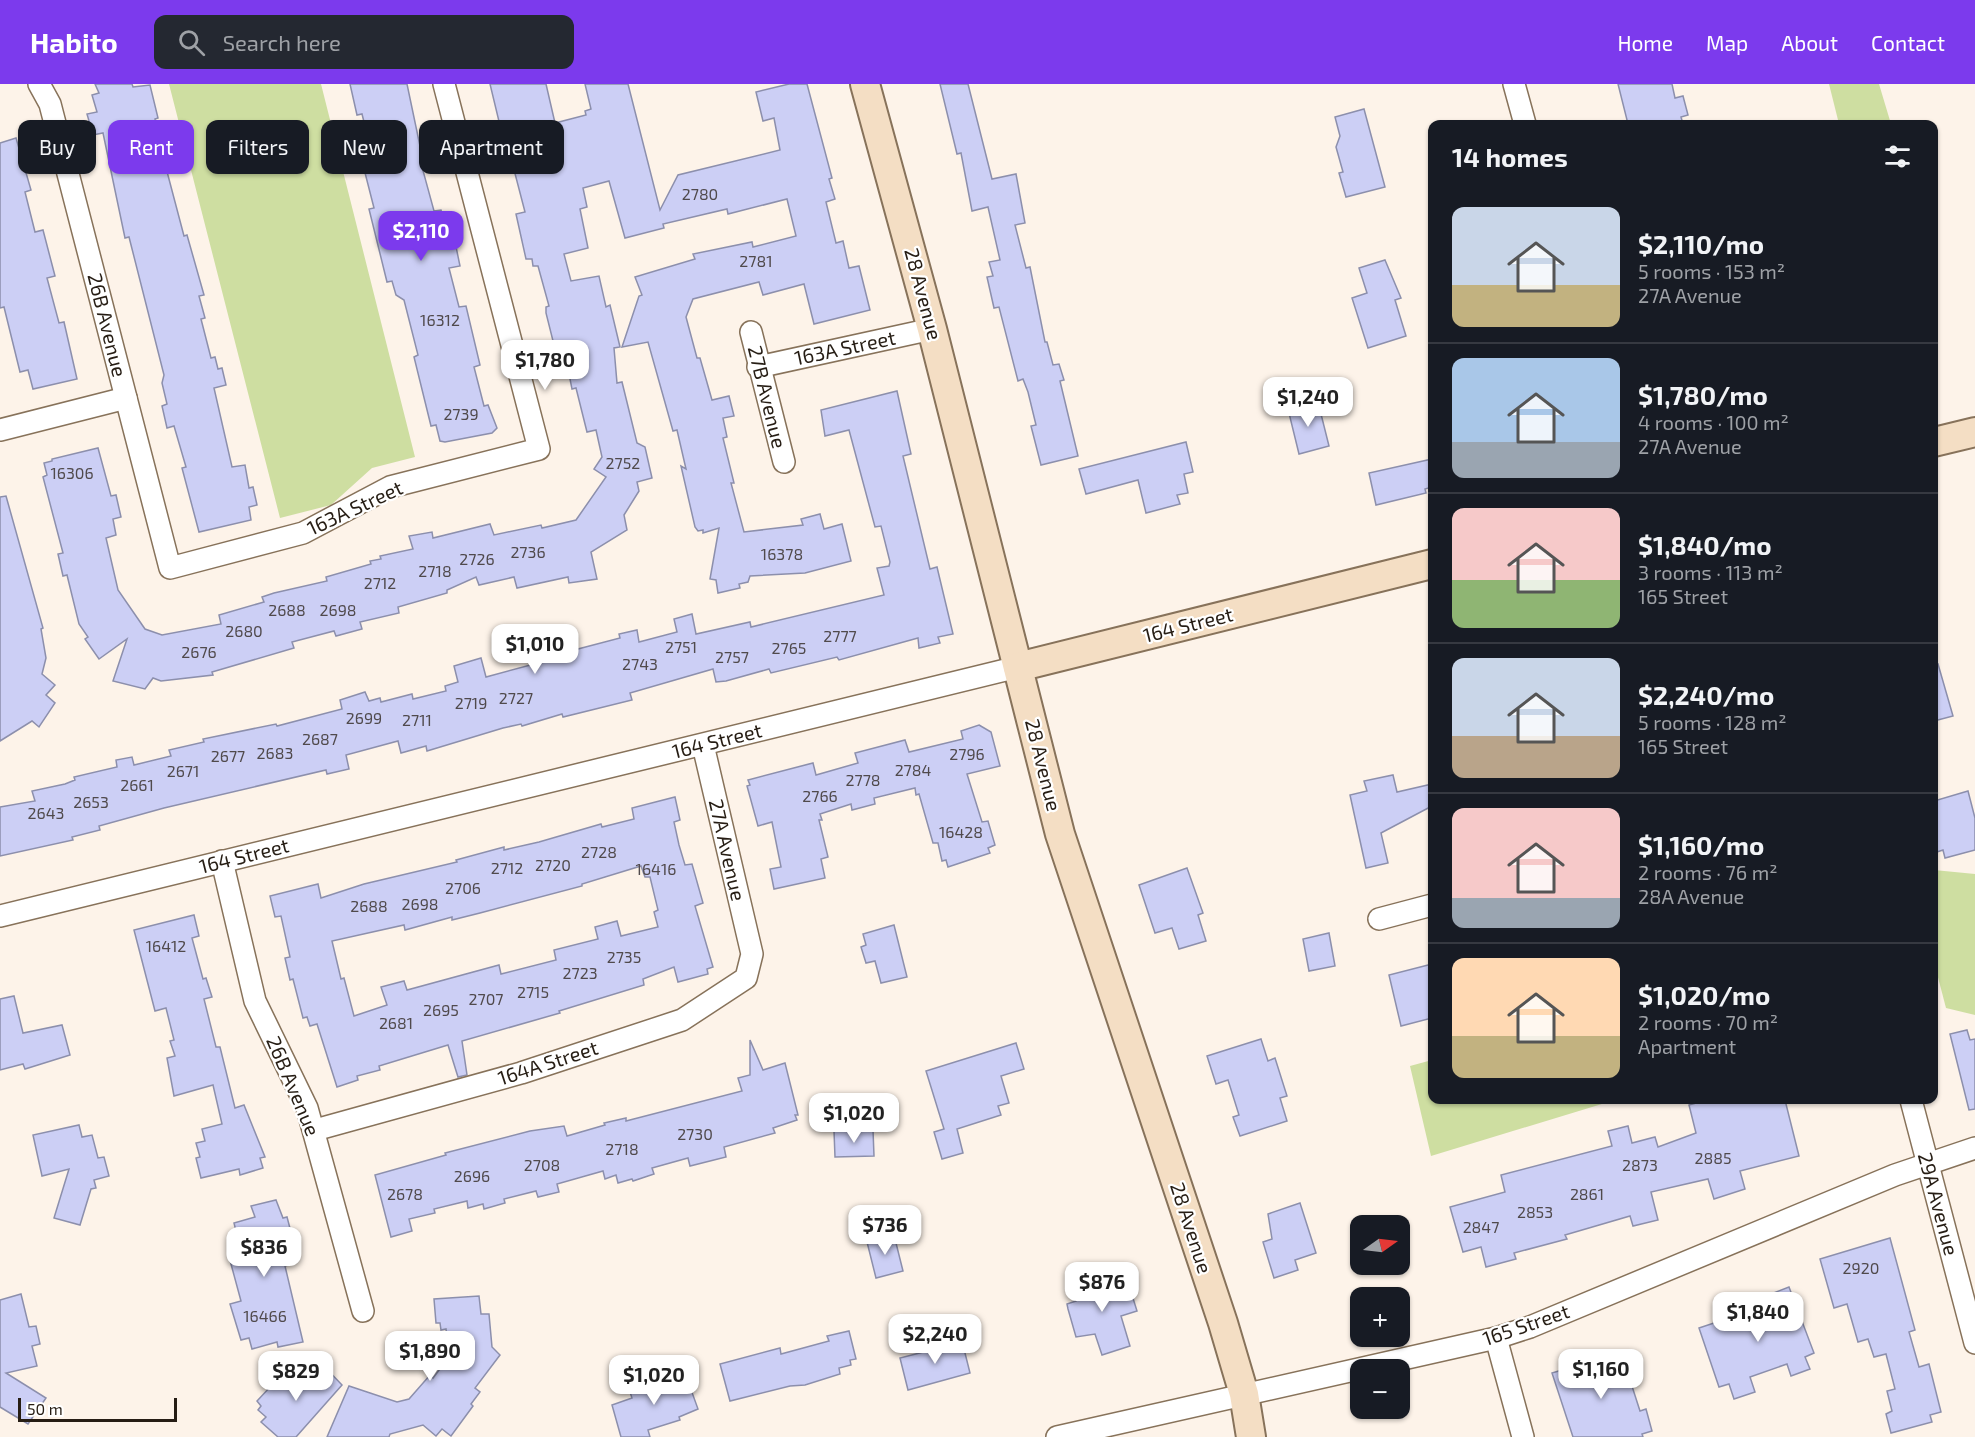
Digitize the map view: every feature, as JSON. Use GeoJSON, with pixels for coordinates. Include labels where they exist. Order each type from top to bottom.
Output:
{"type":"FeatureCollection","features":[{"type":"Feature","properties":{"kind":"street","name":"26B Avenue"},"geometry":{"type":"LineString","coordinates":[[39,84],[50,104],[170,568]]}},
{"type":"Feature","properties":{"kind":"street","name":"163A Street"},"geometry":{"type":"LineString","coordinates":[[170,568],[303,533],[390,488],[539,449],[444,84]]}},
{"type":"Feature","properties":{"kind":"street","name":"28 Avenue"},"geometry":{"type":"LineString","coordinates":[[865,84],[932,328],[1060,834],[1244,1394],[1251,1437]]}},
{"type":"Feature","properties":{"kind":"street"},"geometry":{"type":"LineString","coordinates":[[1514,84],[1524,120]]}},
{"type":"Feature","properties":{"kind":"street","name":"163A Street"},"geometry":{"type":"LineString","coordinates":[[758,367],[932,328]]}},
{"type":"Feature","properties":{"kind":"street","name":"27B Avenue"},"geometry":{"type":"LineString","coordinates":[[751,332],[758,367],[784,462]]}},
{"type":"Feature","properties":{"kind":"street"},"geometry":{"type":"LineString","coordinates":[[0,430],[126,398]]}},
{"type":"Feature","properties":{"kind":"street"},"geometry":{"type":"LineString","coordinates":[[1938,441],[1975,432]]}},
{"type":"Feature","properties":{"kind":"street","name":"164 Street"},"geometry":{"type":"LineString","coordinates":[[0,916],[1428,565]]}},
{"type":"Feature","properties":{"kind":"street","name":"27A Avenue"},"geometry":{"type":"LineString","coordinates":[[703,745],[752,954]]}},
{"type":"Feature","properties":{"kind":"street","name":"26B Avenue"},"geometry":{"type":"LineString","coordinates":[[222,861],[255,1001],[307,1108],[315,1130],[363,1311]]}},
{"type":"Feature","properties":{"kind":"street"},"geometry":{"type":"LineString","coordinates":[[1379,919],[1428,906]]}},
{"type":"Feature","properties":{"kind":"street","name":"164A Street"},"geometry":{"type":"LineString","coordinates":[[315,1130],[521,1073],[682,1020],[746,978],[752,954]]}},
{"type":"Feature","properties":{"kind":"street","name":"29A Avenue"},"geometry":{"type":"LineString","coordinates":[[1912,1104],[1975,1343]]}},
{"type":"Feature","properties":{"kind":"street","name":"165 Street"},"geometry":{"type":"LineString","coordinates":[[1057,1437],[1496,1338],[1530,1327],[1927,1163],[1975,1148]]}},
{"type":"Feature","properties":{"kind":"street"},"geometry":{"type":"LineString","coordinates":[[1496,1338],[1523,1437]]}},
{"type":"Feature","properties":{"kind":"green space"},"geometry":{"type":"Polygon","coordinates":[[[169,84],[321,84],[330,120],[321,120],[321,174],[344,174],[415,457],[372,468],[331,505],[280,518],[192,174],[194,174],[194,120],[178,120],[169,84]]]}},
{"type":"Feature","properties":{"kind":"green space"},"geometry":{"type":"Polygon","coordinates":[[[1829,84],[1879,84],[1890,120],[1838,120],[1829,84]]]}},
{"type":"Feature","properties":{"kind":"green space"},"geometry":{"type":"Polygon","coordinates":[[[1938,870],[1975,874],[1975,1015],[1946,1008],[1938,977],[1938,870]]]}},
{"type":"Feature","properties":{"kind":"green space"},"geometry":{"type":"Polygon","coordinates":[[[1428,1061],[1428,1104],[1602,1104],[1431,1156],[1410,1066],[1428,1061]]]}},
{"type":"Feature","properties":{"kind":"building"},"geometry":{"type":"Polygon","coordinates":[[[95,84],[132,84],[133,87],[150,85],[158,118],[155,120],[108,120],[108,157],[103,133],[96,134],[96,120],[89,120],[87,114],[97,112],[92,95],[99,93],[95,84]]]}},
{"type":"Feature","properties":{"kind":"building"},"geometry":{"type":"Polygon","coordinates":[[[350,84],[407,84],[419,141],[419,174],[424,174],[434,211],[441,210],[449,238],[454,237],[460,266],[449,268],[459,307],[466,306],[480,365],[474,367],[484,406],[488,405],[497,428],[492,433],[445,442],[440,441],[436,425],[431,426],[414,357],[418,355],[404,300],[396,295],[392,281],[387,282],[369,209],[374,208],[365,174],[407,174],[407,120],[364,120],[362,114],[357,115],[350,84]]]}},
{"type":"Feature","properties":{"kind":"building"},"geometry":{"type":"Polygon","coordinates":[[[490,84],[546,84],[554,120],[499,120],[490,84]]]}},
{"type":"Feature","properties":{"kind":"building"},"geometry":{"type":"Polygon","coordinates":[[[585,84],[628,84],[660,210],[678,175],[780,150],[774,118],[763,121],[756,92],[789,84],[807,84],[832,178],[829,179],[835,199],[826,202],[836,243],[843,241],[849,268],[859,266],[870,310],[814,324],[804,284],[763,295],[759,282],[693,299],[686,317],[712,400],[729,396],[734,416],[723,418],[727,437],[723,438],[734,483],[731,483],[744,532],[803,525],[801,519],[820,514],[824,529],[842,524],[851,561],[805,573],[750,576],[748,582],[739,584],[740,588],[718,593],[716,580],[710,579],[719,528],[703,533],[703,530],[698,531],[695,527],[681,466],[686,469],[677,430],[673,431],[648,342],[622,347],[639,296],[642,295],[635,277],[695,259],[693,254],[752,242],[753,247],[796,236],[787,199],[728,214],[727,209],[663,224],[664,228],[625,238],[609,181],[583,188],[587,207],[580,209],[588,248],[564,254],[571,281],[599,276],[606,307],[610,305],[620,347],[614,348],[617,383],[622,382],[637,443],[645,447],[652,478],[637,482],[639,491],[624,515],[627,530],[591,552],[597,579],[569,583],[568,577],[517,588],[514,577],[479,585],[476,577],[447,590],[447,593],[398,607],[399,613],[360,622],[362,629],[336,636],[334,631],[292,642],[294,648],[212,672],[213,675],[161,681],[153,678],[145,689],[113,681],[127,639],[99,659],[85,639],[88,637],[79,624],[67,575],[63,576],[58,554],[63,553],[43,477],[47,475],[44,463],[52,459],[98,448],[111,496],[116,495],[121,517],[113,519],[116,535],[106,538],[118,590],[145,629],[162,635],[221,624],[219,615],[264,602],[262,597],[327,581],[326,577],[371,564],[370,561],[381,559],[380,556],[413,549],[409,536],[432,532],[433,538],[490,524],[494,535],[576,520],[606,477],[594,469],[602,457],[596,430],[587,432],[576,388],[572,389],[569,374],[564,375],[561,361],[558,361],[546,313],[546,307],[549,306],[538,266],[533,266],[532,259],[526,259],[516,214],[525,212],[515,174],[564,174],[564,121],[586,115],[585,111],[591,109],[585,84]]]}},
{"type":"Feature","properties":{"kind":"building"},"geometry":{"type":"Polygon","coordinates":[[[940,84],[968,84],[992,179],[1016,174],[1025,223],[1015,225],[1026,268],[1030,267],[1045,342],[1047,342],[1053,365],[1059,364],[1064,380],[1060,381],[1078,456],[1041,465],[1031,426],[1036,425],[1028,392],[1023,379],[1018,381],[999,307],[994,308],[987,277],[993,276],[989,262],[1000,260],[988,207],[972,211],[961,153],[957,154],[940,84]]]}},
{"type":"Feature","properties":{"kind":"building"},"geometry":{"type":"Polygon","coordinates":[[[1618,84],[1672,84],[1675,98],[1683,96],[1688,115],[1681,117],[1682,120],[1627,120],[1618,84]]]}},
{"type":"Feature","properties":{"kind":"building"},"geometry":{"type":"Polygon","coordinates":[[[1364,109],[1385,187],[1346,197],[1339,173],[1343,172],[1336,147],[1340,136],[1335,117],[1364,109]]]}},
{"type":"Feature","properties":{"kind":"building"},"geometry":{"type":"Polygon","coordinates":[[[16,138],[18,174],[26,174],[31,190],[25,192],[35,232],[43,230],[55,276],[47,278],[59,323],[64,322],[77,379],[33,389],[28,370],[20,372],[4,307],[0,308],[0,143],[16,138]]]}},
{"type":"Feature","properties":{"kind":"building"},"geometry":{"type":"Polygon","coordinates":[[[112,174],[168,174],[184,236],[187,235],[204,295],[199,296],[205,318],[201,319],[211,358],[215,357],[218,369],[222,368],[226,385],[214,388],[232,467],[245,465],[249,488],[253,487],[257,505],[249,507],[251,520],[199,532],[182,468],[186,467],[174,426],[167,428],[162,406],[167,404],[162,383],[164,375],[129,237],[125,238],[112,174]]]}},
{"type":"Feature","properties":{"kind":"building"},"geometry":{"type":"Polygon","coordinates":[[[1385,260],[1401,298],[1395,300],[1406,336],[1368,348],[1352,298],[1367,293],[1359,268],[1385,260]]]}},
{"type":"Feature","properties":{"kind":"building"},"geometry":{"type":"Polygon","coordinates":[[[897,391],[911,454],[903,456],[930,569],[937,567],[953,634],[938,637],[940,643],[919,648],[918,638],[839,660],[837,657],[771,673],[769,669],[726,681],[716,682],[713,669],[630,693],[632,700],[563,717],[562,714],[522,726],[521,724],[503,728],[427,751],[426,746],[401,753],[398,741],[346,755],[349,769],[327,774],[326,770],[164,808],[99,826],[100,830],[72,837],[73,840],[0,856],[0,807],[35,801],[32,791],[65,784],[75,780],[74,777],[117,767],[116,760],[132,757],[134,765],[171,756],[169,750],[204,742],[203,739],[276,724],[277,726],[342,709],[340,700],[365,692],[369,701],[380,698],[381,702],[412,694],[413,699],[446,691],[445,686],[458,682],[454,666],[481,658],[486,677],[553,659],[551,650],[573,645],[574,650],[620,638],[619,634],[637,630],[639,642],[677,632],[674,619],[692,614],[696,634],[750,622],[751,627],[884,595],[877,568],[889,566],[890,562],[881,526],[875,527],[849,430],[825,436],[821,410],[897,391]]]}},
{"type":"Feature","properties":{"kind":"building"},"geometry":{"type":"Polygon","coordinates":[[[1318,402],[1329,446],[1299,454],[1288,409],[1318,402]]]}},
{"type":"Feature","properties":{"kind":"building"},"geometry":{"type":"Polygon","coordinates":[[[1186,442],[1193,472],[1184,474],[1188,493],[1177,495],[1180,504],[1146,513],[1138,480],[1086,494],[1079,469],[1186,442]]]}},
{"type":"Feature","properties":{"kind":"building"},"geometry":{"type":"Polygon","coordinates":[[[1428,460],[1428,488],[1425,489],[1426,493],[1376,505],[1369,473],[1428,460]]]}},
{"type":"Feature","properties":{"kind":"building"},"geometry":{"type":"Polygon","coordinates":[[[6,496],[43,628],[41,629],[46,658],[42,674],[55,685],[46,695],[55,703],[39,727],[32,721],[0,741],[0,497],[6,496]]]}},
{"type":"Feature","properties":{"kind":"building"},"geometry":{"type":"Polygon","coordinates":[[[1938,664],[1953,716],[1938,720],[1938,664]]]}},
{"type":"Feature","properties":{"kind":"building"},"geometry":{"type":"Polygon","coordinates":[[[979,725],[991,732],[1000,766],[967,774],[982,822],[988,821],[995,845],[988,848],[990,853],[948,867],[946,860],[942,861],[938,843],[933,843],[919,794],[916,795],[915,788],[874,798],[875,804],[852,810],[851,804],[820,814],[822,820],[819,820],[828,857],[821,859],[825,878],[774,889],[770,869],[781,867],[772,822],[758,826],[747,786],[750,785],[748,780],[813,763],[816,775],[858,763],[855,753],[905,740],[909,752],[963,739],[961,731],[979,725]]]}},
{"type":"Feature","properties":{"kind":"building"},"geometry":{"type":"Polygon","coordinates":[[[1393,775],[1397,792],[1428,785],[1428,808],[1381,833],[1388,863],[1366,868],[1350,795],[1367,791],[1364,781],[1393,775]]]}},
{"type":"Feature","properties":{"kind":"building"},"geometry":{"type":"Polygon","coordinates":[[[1968,791],[1975,818],[1975,850],[1945,858],[1943,850],[1938,852],[1938,800],[1968,791]]]}},
{"type":"Feature","properties":{"kind":"building"},"geometry":{"type":"Polygon","coordinates":[[[675,797],[680,820],[674,822],[679,845],[685,865],[692,864],[703,903],[695,906],[713,967],[707,969],[708,974],[678,982],[674,967],[643,979],[644,985],[559,1011],[560,1013],[462,1041],[467,1075],[458,1077],[448,1045],[379,1066],[380,1070],[357,1076],[358,1080],[337,1087],[317,1024],[310,1026],[307,1017],[303,1018],[285,958],[290,957],[281,916],[275,917],[270,896],[318,884],[321,898],[364,884],[457,862],[456,860],[504,847],[504,850],[601,824],[602,827],[634,819],[632,808],[675,797]],[[641,866],[582,884],[582,886],[452,920],[452,917],[405,930],[404,925],[332,941],[341,979],[344,978],[354,1016],[387,1005],[381,987],[404,981],[407,990],[499,965],[501,974],[556,960],[554,950],[598,939],[595,927],[617,921],[621,936],[658,927],[654,912],[658,910],[650,877],[645,877],[641,866]]]}},
{"type":"Feature","properties":{"kind":"building"},"geometry":{"type":"Polygon","coordinates":[[[1187,868],[1203,913],[1198,915],[1206,941],[1179,949],[1172,928],[1155,933],[1139,885],[1187,868]]]}},
{"type":"Feature","properties":{"kind":"building"},"geometry":{"type":"Polygon","coordinates":[[[194,915],[199,936],[192,938],[203,979],[206,978],[212,997],[204,999],[216,1047],[220,1047],[235,1108],[244,1105],[265,1157],[260,1158],[263,1168],[240,1175],[239,1169],[201,1178],[196,1158],[200,1157],[196,1143],[205,1141],[202,1129],[222,1124],[213,1085],[174,1096],[167,1058],[175,1056],[170,1041],[174,1040],[166,1008],[155,1011],[134,930],[194,915]]]}},
{"type":"Feature","properties":{"kind":"building"},"geometry":{"type":"Polygon","coordinates":[[[894,925],[907,977],[881,983],[875,961],[866,963],[861,947],[866,945],[863,934],[894,925]]]}},
{"type":"Feature","properties":{"kind":"building"},"geometry":{"type":"Polygon","coordinates":[[[1329,933],[1335,966],[1309,971],[1303,939],[1329,933]]]}},
{"type":"Feature","properties":{"kind":"building"},"geometry":{"type":"Polygon","coordinates":[[[1428,965],[1428,1019],[1401,1026],[1389,975],[1428,965]]]}},
{"type":"Feature","properties":{"kind":"building"},"geometry":{"type":"Polygon","coordinates":[[[14,996],[23,1033],[62,1025],[70,1055],[25,1069],[23,1064],[0,1070],[0,999],[14,996]]]}},
{"type":"Feature","properties":{"kind":"building"},"geometry":{"type":"Polygon","coordinates":[[[1967,1030],[1970,1040],[1975,1039],[1975,1109],[1969,1110],[1950,1034],[1967,1030]]]}},
{"type":"Feature","properties":{"kind":"building"},"geometry":{"type":"Polygon","coordinates":[[[1261,1039],[1268,1061],[1275,1058],[1287,1096],[1280,1098],[1287,1121],[1240,1136],[1233,1117],[1239,1115],[1228,1080],[1216,1084],[1207,1056],[1261,1039]]]}},
{"type":"Feature","properties":{"kind":"building"},"geometry":{"type":"Polygon","coordinates":[[[750,1040],[763,1070],[785,1063],[798,1115],[795,1115],[797,1120],[773,1128],[775,1133],[724,1147],[726,1157],[690,1166],[688,1158],[652,1168],[654,1174],[633,1181],[632,1179],[618,1183],[616,1175],[605,1179],[603,1171],[557,1184],[559,1192],[538,1197],[536,1191],[504,1199],[505,1203],[484,1209],[483,1204],[468,1208],[467,1201],[434,1209],[435,1213],[409,1219],[412,1231],[391,1237],[375,1175],[446,1155],[445,1153],[530,1131],[564,1126],[567,1136],[605,1125],[604,1123],[626,1118],[626,1121],[742,1091],[738,1078],[750,1075],[750,1040]]]}},
{"type":"Feature","properties":{"kind":"building"},"geometry":{"type":"Polygon","coordinates":[[[1016,1043],[1024,1069],[1001,1076],[1009,1103],[998,1106],[1001,1115],[957,1129],[963,1153],[942,1159],[934,1132],[944,1129],[926,1071],[1016,1043]]]}},
{"type":"Feature","properties":{"kind":"building"},"geometry":{"type":"Polygon","coordinates":[[[1786,1104],[1799,1156],[1740,1171],[1745,1189],[1714,1199],[1708,1179],[1651,1192],[1658,1220],[1633,1226],[1630,1216],[1565,1235],[1567,1239],[1514,1253],[1516,1259],[1486,1267],[1481,1247],[1463,1252],[1450,1207],[1505,1192],[1501,1175],[1612,1146],[1608,1131],[1628,1126],[1632,1143],[1655,1137],[1658,1147],[1696,1133],[1689,1105],[1786,1104]]]}},
{"type":"Feature","properties":{"kind":"building"},"geometry":{"type":"Polygon","coordinates":[[[79,1125],[82,1137],[92,1135],[98,1158],[104,1157],[109,1176],[94,1180],[96,1188],[91,1189],[80,1225],[54,1218],[69,1169],[42,1176],[33,1135],[79,1125]]]}},
{"type":"Feature","properties":{"kind":"building"},"geometry":{"type":"Polygon","coordinates":[[[873,1130],[874,1156],[835,1157],[834,1131],[873,1130]]]}},
{"type":"Feature","properties":{"kind":"building"},"geometry":{"type":"Polygon","coordinates":[[[276,1200],[283,1218],[287,1217],[296,1251],[292,1252],[295,1263],[285,1266],[303,1342],[278,1347],[277,1342],[252,1349],[249,1338],[241,1340],[230,1304],[241,1301],[228,1253],[232,1252],[229,1238],[237,1235],[234,1223],[255,1217],[251,1206],[276,1200]]]}},
{"type":"Feature","properties":{"kind":"building"},"geometry":{"type":"Polygon","coordinates":[[[1300,1203],[1316,1253],[1295,1260],[1298,1270],[1274,1278],[1263,1242],[1272,1239],[1268,1214],[1300,1203]]]}},
{"type":"Feature","properties":{"kind":"building"},"geometry":{"type":"Polygon","coordinates":[[[894,1235],[903,1271],[876,1278],[867,1242],[894,1235]]]}},
{"type":"Feature","properties":{"kind":"building"},"geometry":{"type":"Polygon","coordinates":[[[1890,1238],[1915,1330],[1909,1332],[1919,1367],[1929,1364],[1941,1412],[1930,1415],[1932,1422],[1891,1433],[1886,1414],[1892,1411],[1887,1391],[1895,1389],[1886,1354],[1874,1357],[1868,1339],[1858,1342],[1847,1304],[1834,1308],[1820,1259],[1890,1238]]]}},
{"type":"Feature","properties":{"kind":"building"},"geometry":{"type":"Polygon","coordinates":[[[1087,1279],[1091,1291],[1127,1279],[1137,1311],[1121,1316],[1130,1346],[1102,1355],[1095,1334],[1076,1337],[1067,1304],[1076,1301],[1070,1284],[1087,1279]]]}},
{"type":"Feature","properties":{"kind":"building"},"geometry":{"type":"Polygon","coordinates":[[[1789,1287],[1814,1353],[1805,1357],[1810,1369],[1791,1376],[1787,1364],[1750,1377],[1755,1392],[1734,1399],[1729,1384],[1719,1387],[1699,1328],[1753,1310],[1750,1302],[1789,1287]]]}},
{"type":"Feature","properties":{"kind":"building"},"geometry":{"type":"Polygon","coordinates":[[[21,1294],[29,1327],[36,1326],[40,1344],[32,1346],[37,1366],[6,1373],[46,1398],[28,1424],[0,1407],[0,1300],[21,1294]]]}},
{"type":"Feature","properties":{"kind":"building"},"geometry":{"type":"Polygon","coordinates":[[[479,1296],[481,1314],[489,1314],[492,1347],[500,1355],[475,1388],[480,1392],[471,1404],[473,1406],[451,1436],[442,1429],[436,1436],[423,1425],[390,1434],[389,1437],[327,1437],[349,1386],[397,1402],[409,1399],[430,1375],[433,1378],[449,1357],[446,1329],[441,1330],[440,1323],[436,1323],[434,1299],[479,1296]]]}},
{"type":"Feature","properties":{"kind":"building"},"geometry":{"type":"Polygon","coordinates":[[[849,1331],[856,1359],[850,1360],[851,1365],[839,1368],[840,1374],[805,1385],[790,1386],[730,1401],[720,1364],[780,1348],[781,1354],[829,1341],[827,1336],[849,1331]]]}},
{"type":"Feature","properties":{"kind":"building"},"geometry":{"type":"Polygon","coordinates":[[[948,1340],[952,1344],[962,1341],[970,1373],[908,1390],[900,1358],[935,1349],[939,1343],[948,1340]]]}},
{"type":"Feature","properties":{"kind":"building"},"geometry":{"type":"Polygon","coordinates":[[[1621,1352],[1640,1411],[1646,1409],[1652,1431],[1642,1434],[1643,1437],[1573,1437],[1552,1373],[1621,1352]]]}},
{"type":"Feature","properties":{"kind":"building"},"geometry":{"type":"Polygon","coordinates":[[[321,1363],[342,1385],[296,1437],[278,1437],[261,1422],[266,1417],[258,1410],[261,1406],[257,1401],[285,1371],[301,1386],[321,1363]]]}},
{"type":"Feature","properties":{"kind":"building"},"geometry":{"type":"Polygon","coordinates":[[[685,1373],[698,1409],[679,1417],[680,1420],[648,1430],[650,1437],[621,1437],[612,1405],[632,1398],[629,1389],[685,1373]]]}}]}
